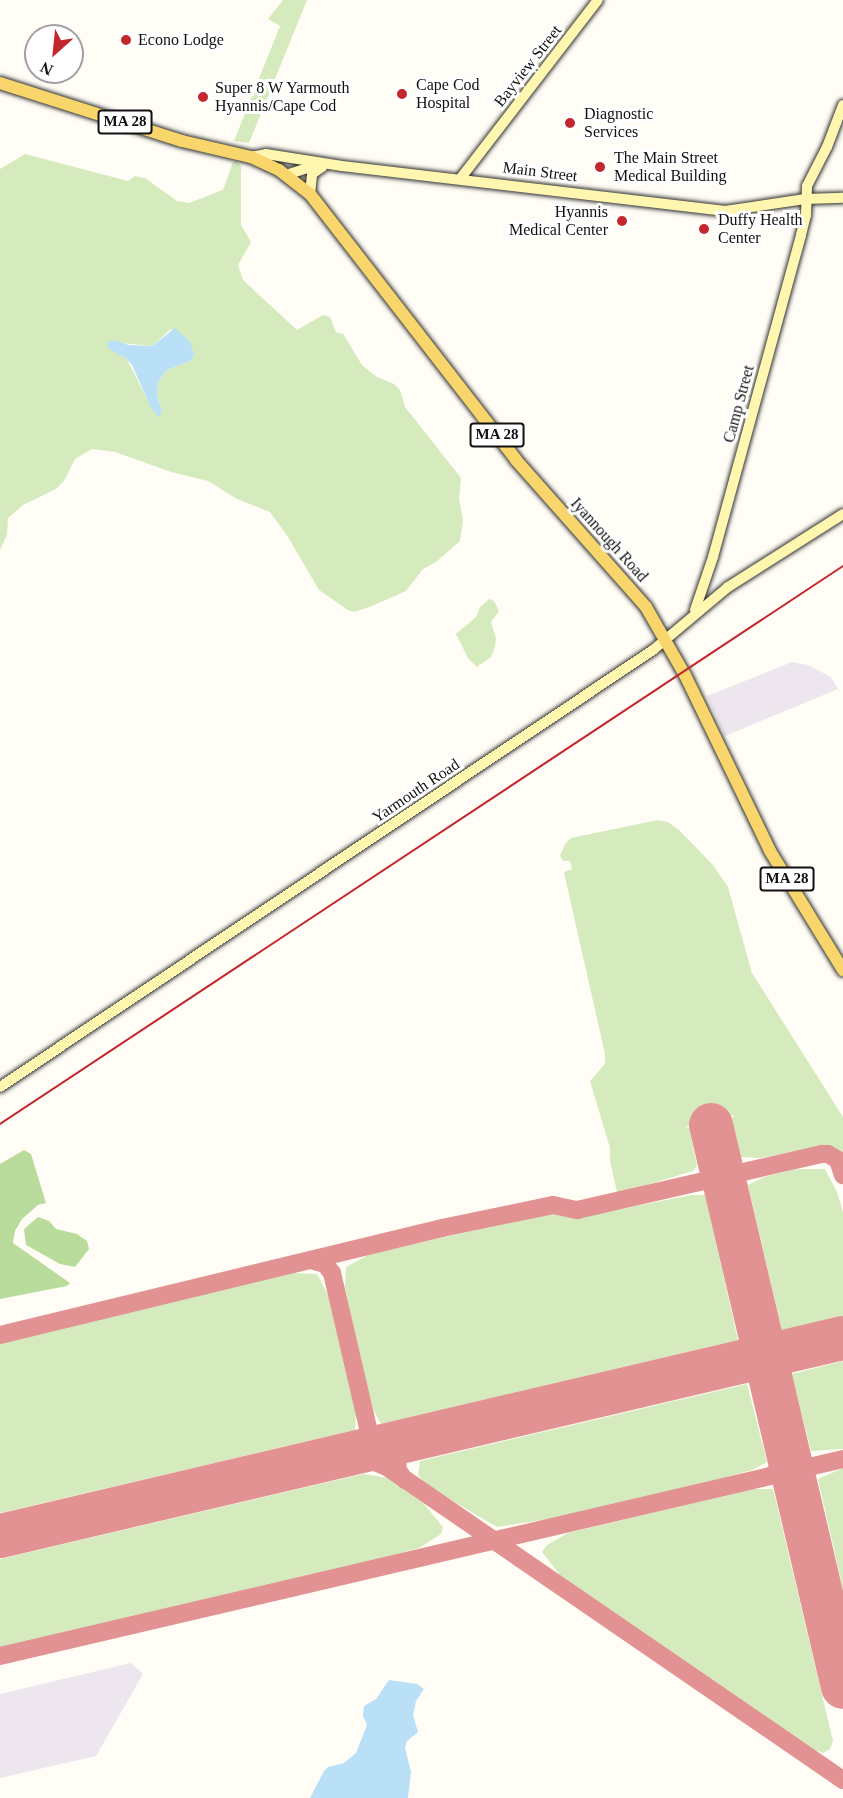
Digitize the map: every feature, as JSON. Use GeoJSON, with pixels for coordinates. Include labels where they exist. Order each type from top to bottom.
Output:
{"type":"FeatureCollection","features":[{"type":"Feature","properties":{"kind":"main road","name":"Bayview Street"},"geometry":{"type":"LineString","coordinates":[[460,179],[598,0]]}},
{"type":"Feature","properties":{"kind":"main road","name":"Main Street"},"geometry":{"type":"LineString","coordinates":[[0,83],[182,141],[251,157],[286,175],[310,167],[340,166]]}},
{"type":"Feature","properties":{"kind":"main road","name":"Camp Street"},"geometry":{"type":"LineString","coordinates":[[692,616],[706,581],[804,224],[808,183],[827,147],[843,105]]}},
{"type":"Feature","properties":{"kind":"main road","name":"Main Street"},"geometry":{"type":"LineString","coordinates":[[251,157],[266,154],[340,166],[725,212],[805,198],[843,198]]}},
{"type":"Feature","properties":{"kind":"main road"},"geometry":{"type":"LineString","coordinates":[[310,194],[312,174],[322,167]]}},
{"type":"Feature","properties":{"kind":"main road","name":"Iyannough Road"},"geometry":{"type":"LineString","coordinates":[[286,175],[310,194],[516,460],[640,599],[666,639],[770,852],[843,970]]}},
{"type":"Feature","properties":{"kind":"main road","name":"Yarmouth Road"},"geometry":{"type":"LineString","coordinates":[[0,1087],[488,762],[666,639],[722,592],[843,514]]}},
{"type":"Feature","properties":{"kind":"main road"},"geometry":{"type":"LineString","coordinates":[[706,581],[713,588],[722,592]]}},
{"type":"Feature","properties":{"kind":"shaded area"},"geometry":{"type":"Polygon","coordinates":[[[792,662],[808,665],[831,677],[838,689],[725,736],[707,696],[792,662]]]}},
{"type":"Feature","properties":{"kind":"shaded area"},"geometry":{"type":"Polygon","coordinates":[[[131,1663],[143,1674],[96,1756],[0,1778],[0,1694],[131,1663]]]}},
{"type":"Feature","properties":{"kind":"green space"},"geometry":{"type":"Polygon","coordinates":[[[283,0],[307,0],[249,143],[234,141],[280,26],[268,19],[283,0]]]}},
{"type":"Feature","properties":{"kind":"green space"},"geometry":{"type":"Polygon","coordinates":[[[25,154],[128,181],[135,176],[145,178],[177,201],[189,203],[223,190],[233,162],[237,162],[241,166],[241,225],[251,242],[238,265],[243,280],[297,330],[323,315],[330,317],[336,332],[343,334],[362,365],[400,390],[405,407],[461,478],[459,499],[463,520],[460,541],[436,562],[423,569],[406,591],[354,612],[319,590],[288,537],[270,512],[237,499],[208,481],[171,472],[115,452],[92,449],[75,459],[64,481],[56,489],[23,505],[8,518],[7,535],[0,550],[0,169],[25,154]],[[171,329],[152,346],[121,343],[109,348],[127,359],[147,399],[161,408],[157,396],[158,382],[167,370],[192,360],[171,329]]]}},
{"type":"Feature","properties":{"kind":"green space"},"geometry":{"type":"Polygon","coordinates":[[[489,599],[494,601],[499,611],[491,622],[496,638],[495,647],[491,657],[477,667],[468,658],[456,634],[476,617],[480,607],[489,599]]]}},
{"type":"Feature","properties":{"kind":"green space"},"geometry":{"type":"Polygon","coordinates":[[[658,820],[668,822],[679,830],[713,865],[728,887],[752,973],[843,1117],[843,1154],[832,1147],[822,1146],[761,1158],[741,1157],[732,1118],[735,1115],[725,1117],[725,1122],[697,1128],[695,1124],[685,1127],[689,1128],[697,1165],[693,1171],[617,1192],[610,1161],[610,1148],[590,1081],[605,1064],[605,1054],[564,872],[572,869],[570,861],[563,861],[560,856],[565,844],[571,838],[658,820]]]}},
{"type":"Feature","properties":{"kind":"green space"},"geometry":{"type":"Polygon","coordinates":[[[24,1150],[31,1154],[46,1203],[38,1205],[22,1219],[15,1231],[13,1243],[70,1283],[67,1286],[0,1299],[0,1164],[24,1150]]]}},
{"type":"Feature","properties":{"kind":"green space"},"geometry":{"type":"Polygon","coordinates":[[[797,1169],[825,1169],[837,1192],[843,1212],[843,1316],[782,1330],[748,1185],[764,1177],[797,1169]]]}},
{"type":"Feature","properties":{"kind":"green space"},"geometry":{"type":"Polygon","coordinates":[[[691,1195],[705,1195],[738,1340],[381,1424],[373,1409],[358,1351],[345,1287],[346,1267],[370,1254],[542,1215],[558,1214],[577,1218],[691,1195]]]}},
{"type":"Feature","properties":{"kind":"green space"},"geometry":{"type":"Polygon","coordinates":[[[38,1217],[49,1221],[56,1229],[77,1234],[87,1241],[89,1249],[75,1267],[60,1264],[26,1245],[24,1229],[38,1217]]]}},
{"type":"Feature","properties":{"kind":"green space"},"geometry":{"type":"Polygon","coordinates":[[[294,1273],[317,1274],[328,1295],[356,1413],[355,1430],[0,1513],[0,1341],[294,1273]]]}},
{"type":"Feature","properties":{"kind":"green space"},"geometry":{"type":"Polygon","coordinates":[[[843,1361],[843,1449],[811,1451],[792,1374],[843,1361]]]}},
{"type":"Feature","properties":{"kind":"green space"},"geometry":{"type":"Polygon","coordinates":[[[747,1384],[767,1462],[752,1470],[561,1517],[497,1527],[427,1486],[418,1475],[420,1461],[747,1384]]]}},
{"type":"Feature","properties":{"kind":"green space"},"geometry":{"type":"Polygon","coordinates":[[[843,1468],[843,1589],[818,1479],[843,1468]]]}},
{"type":"Feature","properties":{"kind":"green space"},"geometry":{"type":"Polygon","coordinates":[[[363,1474],[388,1478],[423,1503],[443,1527],[441,1534],[419,1548],[358,1565],[0,1649],[0,1559],[363,1474]]]}},
{"type":"Feature","properties":{"kind":"green space"},"geometry":{"type":"Polygon","coordinates":[[[752,1489],[773,1489],[833,1741],[830,1749],[823,1753],[809,1748],[600,1604],[560,1575],[542,1552],[547,1545],[568,1533],[752,1489]]]}},
{"type":"Feature","properties":{"kind":"water"},"geometry":{"type":"Polygon","coordinates":[[[175,328],[190,342],[194,354],[192,360],[167,370],[158,382],[157,396],[162,411],[159,417],[151,408],[132,365],[127,359],[108,348],[108,342],[113,340],[129,345],[152,346],[175,328]]]}},
{"type":"Feature","properties":{"kind":"water"},"geometry":{"type":"Polygon","coordinates":[[[389,1680],[417,1684],[424,1689],[416,1701],[413,1715],[418,1732],[407,1741],[405,1748],[411,1772],[408,1798],[310,1798],[328,1767],[344,1763],[356,1753],[367,1725],[363,1716],[364,1706],[376,1699],[389,1680]]]}},
{"type":"Feature","properties":{"kind":"taxiway"},"geometry":{"type":"LineString","coordinates":[[0,1335],[442,1228],[553,1205],[577,1210],[822,1154],[828,1154],[838,1160],[843,1175]]}},
{"type":"Feature","properties":{"kind":"taxiway"},"geometry":{"type":"LineString","coordinates":[[314,1261],[325,1264],[332,1273],[369,1432],[366,1444],[353,1453]]}},
{"type":"Feature","properties":{"kind":"taxiway"},"geometry":{"type":"LineString","coordinates":[[369,1432],[379,1442],[391,1444]]}},
{"type":"Feature","properties":{"kind":"taxiway"},"geometry":{"type":"LineString","coordinates":[[405,1480],[398,1471],[397,1460],[401,1449],[413,1439]]}},
{"type":"Feature","properties":{"kind":"taxiway"},"geometry":{"type":"LineString","coordinates":[[772,1475],[785,1466],[787,1451]]}},
{"type":"Feature","properties":{"kind":"taxiway"},"geometry":{"type":"LineString","coordinates":[[338,1457],[367,1459],[387,1467],[843,1780]]}},
{"type":"Feature","properties":{"kind":"taxiway"},"geometry":{"type":"LineString","coordinates":[[0,1656],[843,1459]]}},
{"type":"Feature","properties":{"kind":"taxiway"},"geometry":{"type":"LineString","coordinates":[[772,1475],[786,1476],[796,1489]]}},
{"type":"Feature","properties":{"kind":"runway"},"geometry":{"type":"LineString","coordinates":[[711,1125],[843,1687]]}},
{"type":"Feature","properties":{"kind":"runway"},"geometry":{"type":"LineString","coordinates":[[0,1536],[843,1338]]}},
{"type":"Feature","properties":{"kind":"railway"},"geometry":{"type":"LineString","coordinates":[[0,1124],[843,566]]}},
{"type":"Feature","properties":{"kind":"place","name":"Econo Lodge"},"geometry":{"type":"Point","coordinates":[126,40]}},
{"type":"Feature","properties":{"kind":"place","name":"Cape Cod Hospital"},"geometry":{"type":"Point","coordinates":[402,94]}},
{"type":"Feature","properties":{"kind":"place","name":"Super 8 W Yarmouth Hyannis/Cape Cod"},"geometry":{"type":"Point","coordinates":[203,97]}},
{"type":"Feature","properties":{"kind":"place","name":"Diagnostic Services"},"geometry":{"type":"Point","coordinates":[570,123]}},
{"type":"Feature","properties":{"kind":"place","name":"The Main Street Medical Building"},"geometry":{"type":"Point","coordinates":[600,167]}},
{"type":"Feature","properties":{"kind":"place","name":"Hyannis Medical Center"},"geometry":{"type":"Point","coordinates":[622,221]}},
{"type":"Feature","properties":{"kind":"place","name":"Duffy Health Center"},"geometry":{"type":"Point","coordinates":[704,229]}}]}
